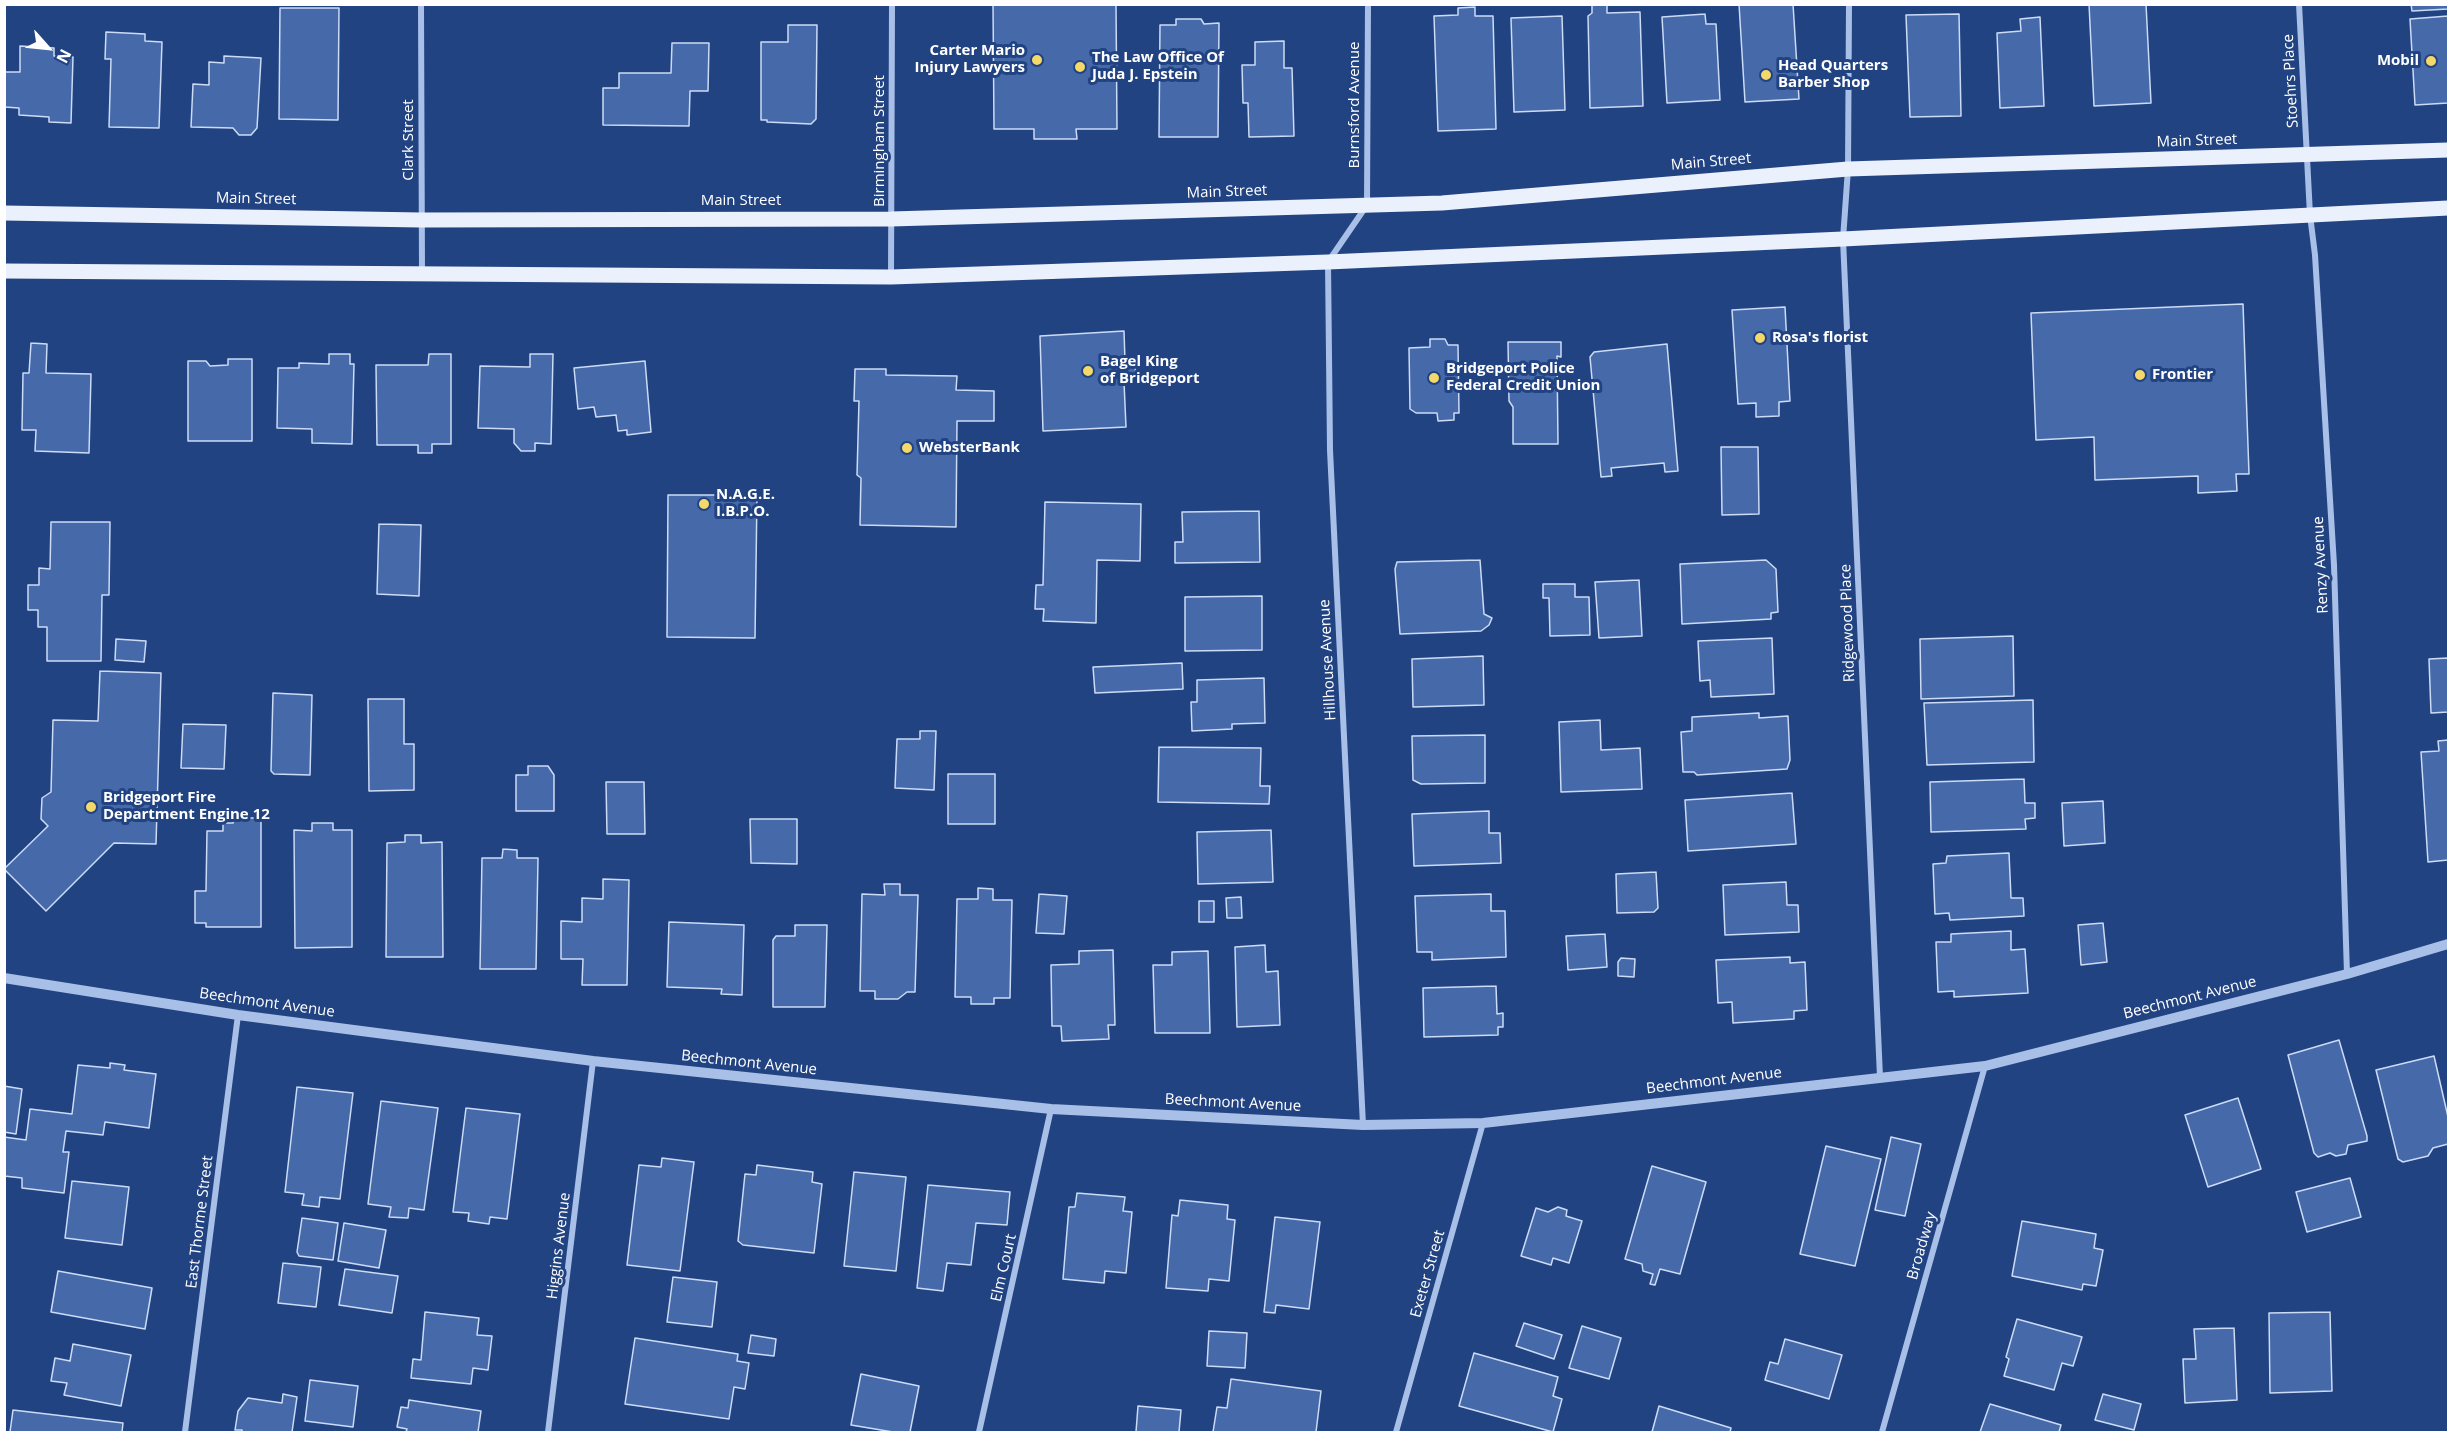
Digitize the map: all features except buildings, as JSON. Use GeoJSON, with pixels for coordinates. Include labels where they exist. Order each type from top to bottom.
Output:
{"type":"FeatureCollection","features":[{"type":"Feature","properties":{"kind":"main road","name":"Main Street"},"geometry":{"type":"LineString","coordinates":[[4,213],[421,220],[891,219],[1442,202],[1848,169],[2448,150]]}},
{"type":"Feature","properties":{"kind":"main road"},"geometry":{"type":"LineString","coordinates":[[4,271],[422,276],[891,277],[1328,262],[1843,239],[2448,208]]}},
{"type":"Feature","properties":{"kind":"street","name":"Clark Street"},"geometry":{"type":"LineString","coordinates":[[421,4],[422,276]]}},
{"type":"Feature","properties":{"kind":"street","name":"Birmingham Street"},"geometry":{"type":"LineString","coordinates":[[891,277],[892,4]]}},
{"type":"Feature","properties":{"kind":"street","name":"Burnsford Avenue"},"geometry":{"type":"LineString","coordinates":[[1366,205],[1368,4]]}},
{"type":"Feature","properties":{"kind":"street","name":"Ridgewood Place"},"geometry":{"type":"LineString","coordinates":[[1849,4],[1848,169],[1843,239],[1880,1077]]}},
{"type":"Feature","properties":{"kind":"street","name":"Stoehrs Place"},"geometry":{"type":"LineString","coordinates":[[2299,4],[2307,156]]}},
{"type":"Feature","properties":{"kind":"street","name":"Renzy Avenue"},"geometry":{"type":"LineString","coordinates":[[2307,156],[2334,565],[2347,974]]}},
{"type":"Feature","properties":{"kind":"street"},"geometry":{"type":"LineString","coordinates":[[1328,262],[1366,205]]}},
{"type":"Feature","properties":{"kind":"street","name":"Hillhouse Avenue"},"geometry":{"type":"LineString","coordinates":[[1328,262],[1330,450],[1363,1125]]}},
{"type":"Feature","properties":{"kind":"street","name":"Beechmont Avenue"},"geometry":{"type":"LineString","coordinates":[[4,978],[238,1015],[593,1061],[1051,1109],[1363,1125],[1484,1123],[1985,1066],[2347,974],[2448,944]]}},
{"type":"Feature","properties":{"kind":"street","name":"East Thorme Street"},"geometry":{"type":"LineString","coordinates":[[185,1432],[238,1015]]}},
{"type":"Feature","properties":{"kind":"street","name":"Higgins Avenue"},"geometry":{"type":"LineString","coordinates":[[548,1432],[593,1061]]}},
{"type":"Feature","properties":{"kind":"street","name":"Broadway"},"geometry":{"type":"LineString","coordinates":[[1882,1432],[1985,1066]]}},
{"type":"Feature","properties":{"kind":"street","name":"Elm Court"},"geometry":{"type":"LineString","coordinates":[[979,1432],[1051,1109]]}},
{"type":"Feature","properties":{"kind":"street","name":"Exeter Street"},"geometry":{"type":"LineString","coordinates":[[1396,1432],[1484,1123]]}},
{"type":"Feature","properties":{"kind":"place","name":"Carter Mario Injury Lawyers"},"geometry":{"type":"Point","coordinates":[1037,60]}},
{"type":"Feature","properties":{"kind":"place","name":"Mobil"},"geometry":{"type":"Point","coordinates":[2431,61]}},
{"type":"Feature","properties":{"kind":"place","name":"The Law Office Of Juda J. Epstein"},"geometry":{"type":"Point","coordinates":[1080,67]}},
{"type":"Feature","properties":{"kind":"place","name":"Head Quarters Barber Shop"},"geometry":{"type":"Point","coordinates":[1766,75]}},
{"type":"Feature","properties":{"kind":"place","name":"Rosa's florist"},"geometry":{"type":"Point","coordinates":[1760,338]}},
{"type":"Feature","properties":{"kind":"place","name":"Bagel King of Bridgeport"},"geometry":{"type":"Point","coordinates":[1088,371]}},
{"type":"Feature","properties":{"kind":"place","name":"Frontier"},"geometry":{"type":"Point","coordinates":[2140,375]}},
{"type":"Feature","properties":{"kind":"place","name":"Bridgeport Police Federal Credit Union"},"geometry":{"type":"Point","coordinates":[1434,378]}},
{"type":"Feature","properties":{"kind":"place","name":"WebsterBank"},"geometry":{"type":"Point","coordinates":[907,448]}},
{"type":"Feature","properties":{"kind":"place","name":"N.A.G.E. I.B.P.O."},"geometry":{"type":"Point","coordinates":[704,504]}},
{"type":"Feature","properties":{"kind":"place","name":"Bridgeport Fire Department Engine 12"},"geometry":{"type":"Point","coordinates":[91,807]}}]}
